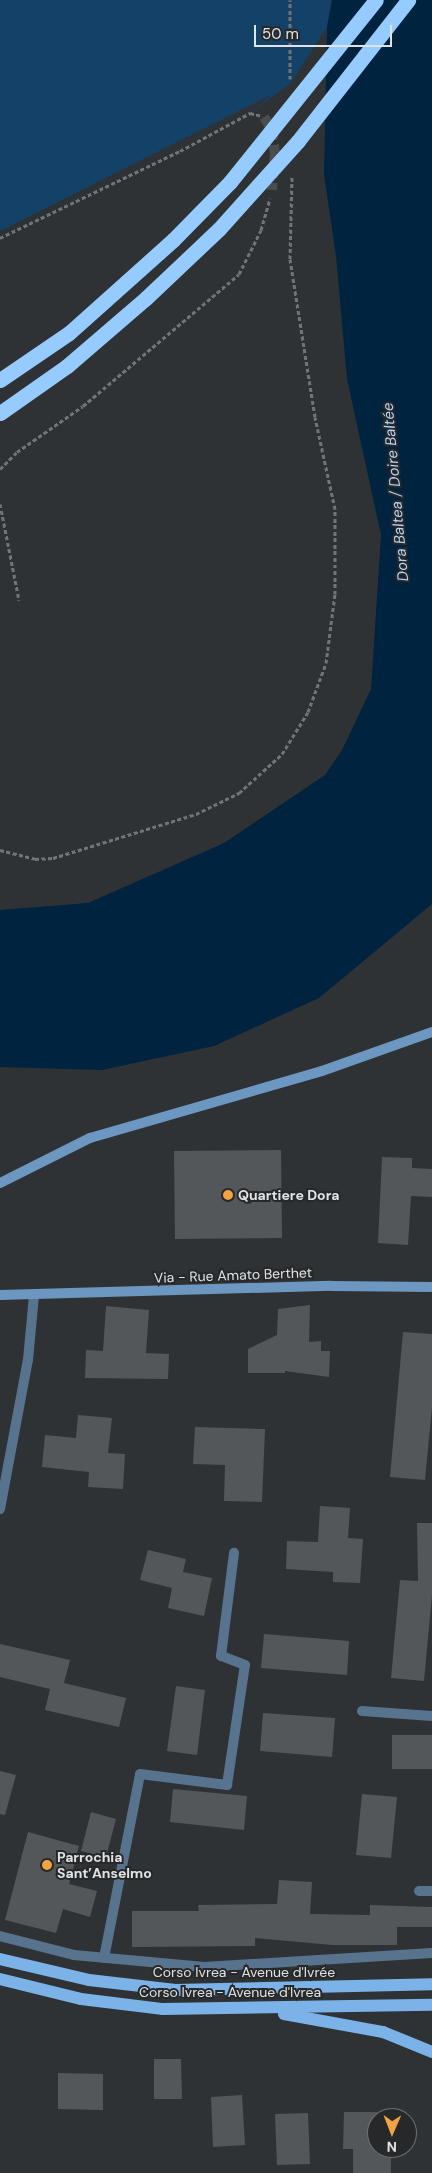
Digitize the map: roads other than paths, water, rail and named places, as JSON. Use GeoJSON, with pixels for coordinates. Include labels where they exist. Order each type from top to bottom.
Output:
{"type":"FeatureCollection","features":[{"type":"Feature","properties":{"kind":"highway"},"geometry":{"type":"LineString","coordinates":[[0,380],[69,333],[173,240],[230,182],[376,0]]}},
{"type":"Feature","properties":{"kind":"highway"},"geometry":{"type":"LineString","coordinates":[[0,413],[67,366],[146,298],[219,229],[298,141],[408,0]]}},
{"type":"Feature","properties":{"kind":"main road","name":"Corso Ivrea - Avenue d'Ivrée"},"geometry":{"type":"LineString","coordinates":[[0,1958],[89,1980],[175,1990],[432,1984]]}},
{"type":"Feature","properties":{"kind":"main road","name":"Corso Ivrea - Avenue d'Ivrea"},"geometry":{"type":"LineString","coordinates":[[0,1979],[119,2005],[163,2009],[432,2005]]}},
{"type":"Feature","properties":{"kind":"main road"},"geometry":{"type":"LineString","coordinates":[[247,2009],[342,2023],[383,2032],[432,2052]]}},
{"type":"Feature","properties":{"kind":"street"},"geometry":{"type":"LineString","coordinates":[[0,1183],[90,1138],[322,1071],[432,1032]]}},
{"type":"Feature","properties":{"kind":"street","name":"Via - Rue Amato Berthet"},"geometry":{"type":"LineString","coordinates":[[0,1295],[331,1286],[432,1287]]}},
{"type":"Feature","properties":{"kind":"street"},"geometry":{"type":"LineString","coordinates":[[0,1510],[4,1475],[28,1360],[34,1295]]}},
{"type":"Feature","properties":{"kind":"street"},"geometry":{"type":"LineString","coordinates":[[104,1958],[140,1774],[227,1785],[245,1665],[220,1656],[234,1553]]}},
{"type":"Feature","properties":{"kind":"street"},"geometry":{"type":"LineString","coordinates":[[362,1711],[432,1716]]}},
{"type":"Feature","properties":{"kind":"street"},"geometry":{"type":"LineString","coordinates":[[419,1891],[432,1891]]}},
{"type":"Feature","properties":{"kind":"street"},"geometry":{"type":"LineString","coordinates":[[0,1936],[74,1955],[204,1967],[432,1953]]}},
{"type":"Feature","properties":{"kind":"water","name":"Dora Baltea / Doire Baltée"},"geometry":{"type":"Polygon","coordinates":[[[332,0],[432,0],[432,904],[319,998],[214,1046],[102,1070],[0,1067],[0,910],[88,903],[224,843],[325,775],[342,750],[371,689],[381,535],[347,379],[336,256],[324,175],[327,27],[332,0]]]}},
{"type":"Feature","properties":{"kind":"tunnel"},"geometry":{"type":"LineString","coordinates":[[264,117],[272,130],[275,153],[272,190]]}},
{"type":"Feature","properties":{"kind":"place","name":"Quartiere Dora"},"geometry":{"type":"Point","coordinates":[228,1195]}},
{"type":"Feature","properties":{"kind":"place","name":"Parrochia Sant’Anselmo"},"geometry":{"type":"Point","coordinates":[47,1865]}}]}
